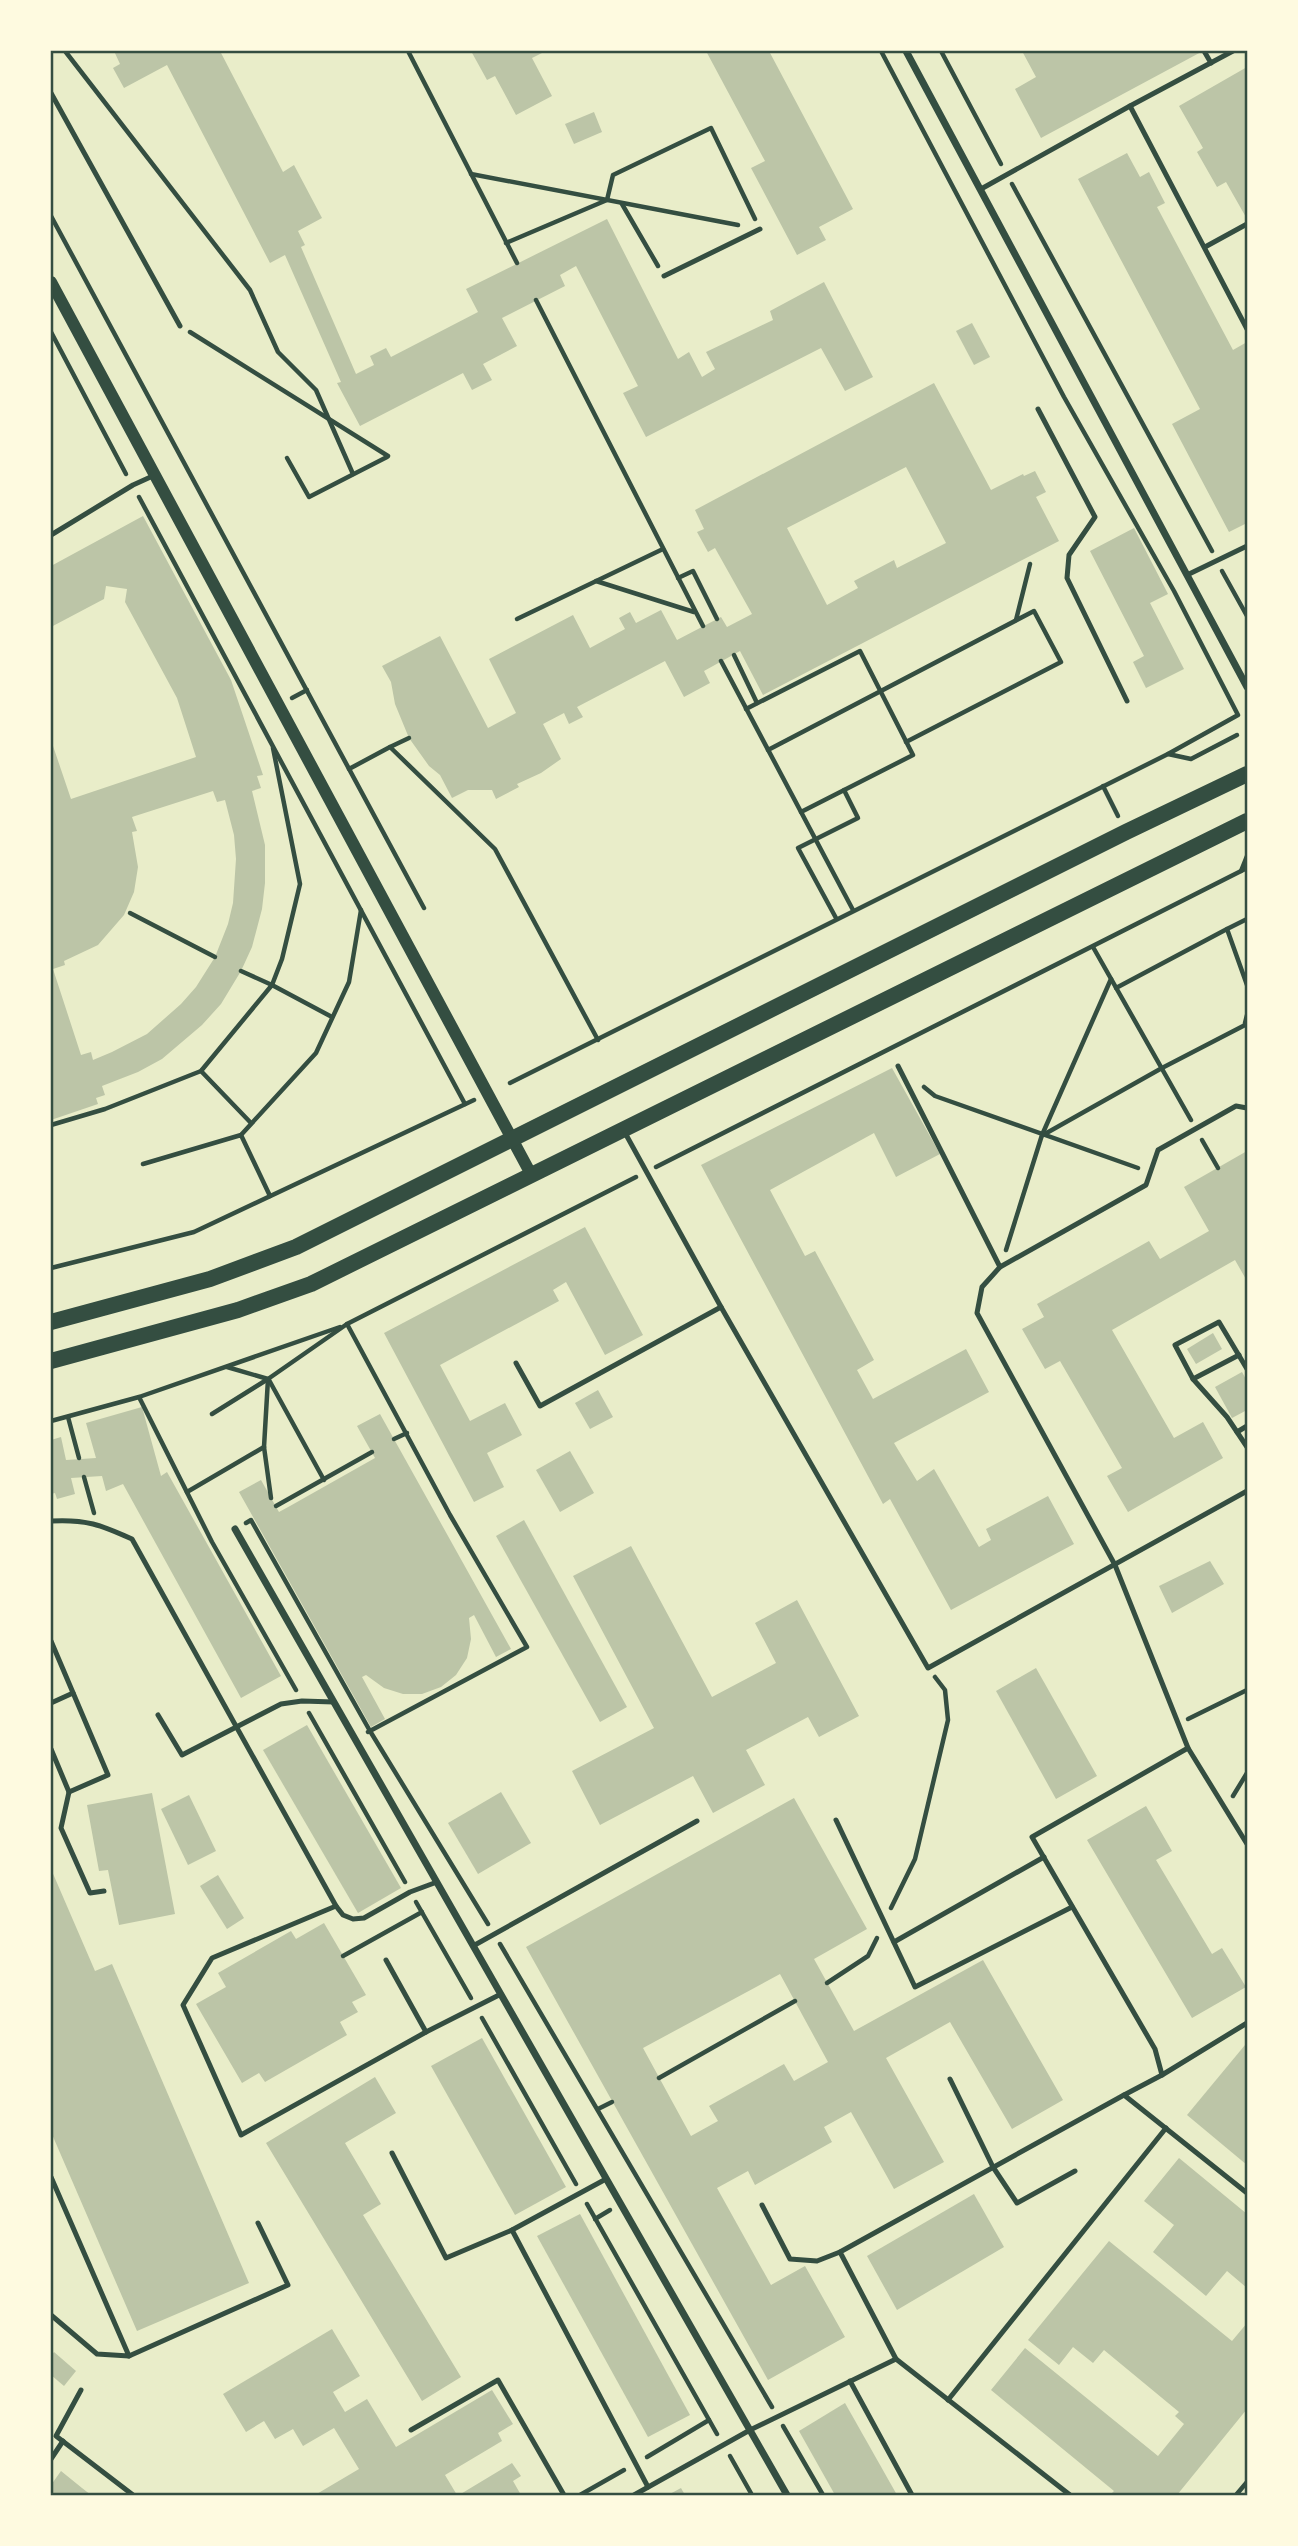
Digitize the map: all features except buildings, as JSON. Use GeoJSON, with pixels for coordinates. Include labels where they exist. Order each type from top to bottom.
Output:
{"type":"FeatureCollection","features":[{"type":"Feature","properties":{"kind":"main road"},"geometry":{"type":"LineString","coordinates":[[51,1322],[210,1279],[296,1247],[1247,774]]}},
{"type":"Feature","properties":{"kind":"main road"},"geometry":{"type":"LineString","coordinates":[[51,1361],[238,1310],[312,1284],[1247,821]]}},
{"type":"Feature","properties":{"kind":"street"},"geometry":{"type":"LineString","coordinates":[[906,51],[1247,687]]}},
{"type":"Feature","properties":{"kind":"street"},"geometry":{"type":"LineString","coordinates":[[51,282],[55,302],[155,475],[532,1176]]}},
{"type":"Feature","properties":{"kind":"street"},"geometry":{"type":"LineString","coordinates":[[235,1529],[786,2495]]}},
{"type":"Feature","properties":{"kind":"lane"},"geometry":{"type":"LineString","coordinates":[[1204,51],[1211,63]]}},
{"type":"Feature","properties":{"kind":"lane"},"geometry":{"type":"LineString","coordinates":[[981,189],[1233,51]]}},
{"type":"Feature","properties":{"kind":"lane"},"geometry":{"type":"LineString","coordinates":[[51,93],[180,326]]}},
{"type":"Feature","properties":{"kind":"lane"},"geometry":{"type":"LineString","coordinates":[[1130,106],[1247,328]]}},
{"type":"Feature","properties":{"kind":"lane"},"geometry":{"type":"LineString","coordinates":[[1205,247],[1247,224]]}},
{"type":"Feature","properties":{"kind":"lane"},"geometry":{"type":"LineString","coordinates":[[664,276],[760,229]]}},
{"type":"Feature","properties":{"kind":"lane"},"geometry":{"type":"LineString","coordinates":[[1038,410],[1095,517],[1069,555],[1066,578],[1127,701]]}},
{"type":"Feature","properties":{"kind":"lane"},"geometry":{"type":"LineString","coordinates":[[51,535],[133,485],[155,475]]}},
{"type":"Feature","properties":{"kind":"lane"},"geometry":{"type":"LineString","coordinates":[[1187,575],[1247,546]]}},
{"type":"Feature","properties":{"kind":"lane"},"geometry":{"type":"LineString","coordinates":[[898,1066],[1000,1267]]}},
{"type":"Feature","properties":{"kind":"lane"},"geometry":{"type":"LineString","coordinates":[[1247,1108],[1236,1106],[1158,1150],[1146,1185],[1000,1267],[982,1287],[977,1313],[1115,1564],[1188,1748],[1247,1844]]}},
{"type":"Feature","properties":{"kind":"lane"},"geometry":{"type":"LineString","coordinates":[[624,1131],[721,1307],[928,1668],[1247,1491]]}},
{"type":"Feature","properties":{"kind":"lane"},"geometry":{"type":"LineString","coordinates":[[516,1363],[540,1406],[721,1307]]}},
{"type":"Feature","properties":{"kind":"lane"},"geometry":{"type":"LineString","coordinates":[[1247,1369],[1219,1322],[1175,1345],[1193,1379],[1247,1447]]}},
{"type":"Feature","properties":{"kind":"lane"},"geometry":{"type":"LineString","coordinates":[[1193,1379],[1239,1355]]}},
{"type":"Feature","properties":{"kind":"lane"},"geometry":{"type":"LineString","coordinates":[[1237,1432],[1247,1426]]}},
{"type":"Feature","properties":{"kind":"lane"},"geometry":{"type":"LineString","coordinates":[[51,1521],[71,1520],[97,1524],[132,1539],[343,1915],[354,1919],[364,1918],[410,1892],[437,1882]]}},
{"type":"Feature","properties":{"kind":"lane"},"geometry":{"type":"LineString","coordinates":[[51,1641],[107,1774],[69,1792]]}},
{"type":"Feature","properties":{"kind":"lane"},"geometry":{"type":"LineString","coordinates":[[51,1703],[73,1693]]}},
{"type":"Feature","properties":{"kind":"lane"},"geometry":{"type":"LineString","coordinates":[[158,1715],[182,1755],[281,1704],[302,1700],[334,1702]]}},
{"type":"Feature","properties":{"kind":"lane"},"geometry":{"type":"LineString","coordinates":[[1162,2075],[1155,2049],[1032,1837],[1188,1748]]}},
{"type":"Feature","properties":{"kind":"lane"},"geometry":{"type":"LineString","coordinates":[[51,1749],[69,1792],[61,1828],[90,1893],[104,1891]]}},
{"type":"Feature","properties":{"kind":"lane"},"geometry":{"type":"LineString","coordinates":[[836,1820],[915,1987],[1073,1907]]}},
{"type":"Feature","properties":{"kind":"lane"},"geometry":{"type":"LineString","coordinates":[[473,1945],[697,1821]]}},
{"type":"Feature","properties":{"kind":"lane"},"geometry":{"type":"LineString","coordinates":[[894,1942],[1044,1857]]}},
{"type":"Feature","properties":{"kind":"lane"},"geometry":{"type":"LineString","coordinates":[[336,1906],[212,1958],[183,2005],[242,2135],[426,2032],[501,1994]]}},
{"type":"Feature","properties":{"kind":"lane"},"geometry":{"type":"LineString","coordinates":[[386,1961],[426,2032]]}},
{"type":"Feature","properties":{"kind":"lane"},"geometry":{"type":"LineString","coordinates":[[762,2205],[790,2259],[817,2260],[840,2252],[1162,2075],[1247,2023]]}},
{"type":"Feature","properties":{"kind":"lane"},"geometry":{"type":"LineString","coordinates":[[950,2079],[993,2167],[1017,2203],[1075,2171]]}},
{"type":"Feature","properties":{"kind":"lane"},"geometry":{"type":"LineString","coordinates":[[1125,2095],[1247,2193]]}},
{"type":"Feature","properties":{"kind":"lane"},"geometry":{"type":"LineString","coordinates":[[948,2400],[1166,2128]]}},
{"type":"Feature","properties":{"kind":"lane"},"geometry":{"type":"LineString","coordinates":[[393,2153],[446,2258],[512,2230],[606,2179]]}},
{"type":"Feature","properties":{"kind":"lane"},"geometry":{"type":"LineString","coordinates":[[51,2177],[129,2356]]}},
{"type":"Feature","properties":{"kind":"lane"},"geometry":{"type":"LineString","coordinates":[[51,2315],[97,2354],[129,2356],[288,2285],[258,2223]]}},
{"type":"Feature","properties":{"kind":"lane"},"geometry":{"type":"LineString","coordinates":[[512,2230],[648,2487]]}},
{"type":"Feature","properties":{"kind":"lane"},"geometry":{"type":"LineString","coordinates":[[840,2252],[896,2358],[1070,2495]]}},
{"type":"Feature","properties":{"kind":"lane"},"geometry":{"type":"LineString","coordinates":[[634,2495],[750,2430],[896,2358]]}},
{"type":"Feature","properties":{"kind":"lane"},"geometry":{"type":"LineString","coordinates":[[411,2431],[498,2380],[564,2495]]}},
{"type":"Feature","properties":{"kind":"lane"},"geometry":{"type":"LineString","coordinates":[[850,2381],[912,2495]]}},
{"type":"Feature","properties":{"kind":"lane"},"geometry":{"type":"LineString","coordinates":[[81,2389],[54,2434],[133,2495]]}},
{"type":"Feature","properties":{"kind":"lane"},"geometry":{"type":"LineString","coordinates":[[51,2459],[63,2441]]}},
{"type":"Feature","properties":{"kind":"path"},"geometry":{"type":"LineString","coordinates":[[65,51],[250,290],[278,352],[316,390],[353,474]]}},
{"type":"Feature","properties":{"kind":"path"},"geometry":{"type":"LineString","coordinates":[[408,51],[517,263]]}},
{"type":"Feature","properties":{"kind":"path"},"geometry":{"type":"LineString","coordinates":[[510,1083],[1168,754],[1238,715],[1174,591],[1064,397],[881,51]]}},
{"type":"Feature","properties":{"kind":"path"},"geometry":{"type":"LineString","coordinates":[[941,51],[1247,616]]}},
{"type":"Feature","properties":{"kind":"path"},"geometry":{"type":"LineString","coordinates":[[607,200],[613,175],[711,128],[760,229]]}},
{"type":"Feature","properties":{"kind":"path"},"geometry":{"type":"LineString","coordinates":[[471,174],[760,229]]}},
{"type":"Feature","properties":{"kind":"path"},"geometry":{"type":"LineString","coordinates":[[506,243],[607,200]]}},
{"type":"Feature","properties":{"kind":"path"},"geometry":{"type":"LineString","coordinates":[[622,202],[664,276]]}},
{"type":"Feature","properties":{"kind":"path"},"geometry":{"type":"LineString","coordinates":[[51,216],[424,908]]}},
{"type":"Feature","properties":{"kind":"path"},"geometry":{"type":"LineString","coordinates":[[536,300],[703,626]]}},
{"type":"Feature","properties":{"kind":"path"},"geometry":{"type":"LineString","coordinates":[[180,326],[388,456],[309,497],[287,458]]}},
{"type":"Feature","properties":{"kind":"path"},"geometry":{"type":"LineString","coordinates":[[51,332],[465,1104]]}},
{"type":"Feature","properties":{"kind":"path"},"geometry":{"type":"LineString","coordinates":[[517,619],[663,549]]}},
{"type":"Feature","properties":{"kind":"path"},"geometry":{"type":"LineString","coordinates":[[1016,621],[1030,564]]}},
{"type":"Feature","properties":{"kind":"path"},"geometry":{"type":"LineString","coordinates":[[678,578],[693,571],[717,619]]}},
{"type":"Feature","properties":{"kind":"path"},"geometry":{"type":"LineString","coordinates":[[596,581],[695,612]]}},
{"type":"Feature","properties":{"kind":"path"},"geometry":{"type":"LineString","coordinates":[[768,750],[1034,611],[1061,662],[906,742]]}},
{"type":"Feature","properties":{"kind":"path"},"geometry":{"type":"LineString","coordinates":[[746,709],[859,648],[913,755],[801,812]]}},
{"type":"Feature","properties":{"kind":"path"},"geometry":{"type":"LineString","coordinates":[[734,655],[757,703]]}},
{"type":"Feature","properties":{"kind":"path"},"geometry":{"type":"LineString","coordinates":[[721,661],[853,910]]}},
{"type":"Feature","properties":{"kind":"path"},"geometry":{"type":"LineString","coordinates":[[1168,754],[1191,759],[1237,735]]}},
{"type":"Feature","properties":{"kind":"path"},"geometry":{"type":"LineString","coordinates":[[349,769],[409,738]]}},
{"type":"Feature","properties":{"kind":"path"},"geometry":{"type":"LineString","coordinates":[[51,1125],[105,1109],[201,1071],[271,985],[282,959],[300,884],[272,744]]}},
{"type":"Feature","properties":{"kind":"path"},"geometry":{"type":"LineString","coordinates":[[390,747],[495,849],[598,1040]]}},
{"type":"Feature","properties":{"kind":"path"},"geometry":{"type":"LineString","coordinates":[[1103,786],[1109,797]]}},
{"type":"Feature","properties":{"kind":"path"},"geometry":{"type":"LineString","coordinates":[[836,919],[798,848],[858,818],[844,790]]}},
{"type":"Feature","properties":{"kind":"path"},"geometry":{"type":"LineString","coordinates":[[1241,871],[1247,856]]}},
{"type":"Feature","properties":{"kind":"path"},"geometry":{"type":"LineString","coordinates":[[212,1414],[347,1324],[1247,868]]}},
{"type":"Feature","properties":{"kind":"path"},"geometry":{"type":"LineString","coordinates":[[144,1164],[241,1135],[316,1053],[349,982],[361,910]]}},
{"type":"Feature","properties":{"kind":"path"},"geometry":{"type":"LineString","coordinates":[[130,913],[215,957]]}},
{"type":"Feature","properties":{"kind":"path"},"geometry":{"type":"LineString","coordinates":[[1116,988],[1247,919]]}},
{"type":"Feature","properties":{"kind":"path"},"geometry":{"type":"LineString","coordinates":[[1227,929],[1247,985]]}},
{"type":"Feature","properties":{"kind":"path"},"geometry":{"type":"LineString","coordinates":[[1093,947],[1218,1168]]}},
{"type":"Feature","properties":{"kind":"path"},"geometry":{"type":"LineString","coordinates":[[241,971],[332,1017]]}},
{"type":"Feature","properties":{"kind":"path"},"geometry":{"type":"LineString","coordinates":[[1000,1267],[1042,1135],[1111,979]]}},
{"type":"Feature","properties":{"kind":"path"},"geometry":{"type":"LineString","coordinates":[[1042,1135],[1246,1024],[1247,1015]]}},
{"type":"Feature","properties":{"kind":"path"},"geometry":{"type":"LineString","coordinates":[[898,1066],[935,1096],[1150,1173]]}},
{"type":"Feature","properties":{"kind":"path"},"geometry":{"type":"LineString","coordinates":[[201,1071],[251,1123]]}},
{"type":"Feature","properties":{"kind":"path"},"geometry":{"type":"LineString","coordinates":[[51,1268],[194,1232],[474,1100]]}},
{"type":"Feature","properties":{"kind":"path"},"geometry":{"type":"LineString","coordinates":[[241,1135],[270,1196]]}},
{"type":"Feature","properties":{"kind":"path"},"geometry":{"type":"LineString","coordinates":[[51,1421],[139,1396],[347,1324]]}},
{"type":"Feature","properties":{"kind":"path"},"geometry":{"type":"LineString","coordinates":[[333,1756],[370,1731],[527,1647],[450,1515],[347,1324]]}},
{"type":"Feature","properties":{"kind":"path"},"geometry":{"type":"LineString","coordinates":[[226,1366],[268,1379],[324,1480]]}},
{"type":"Feature","properties":{"kind":"path"},"geometry":{"type":"LineString","coordinates":[[268,1379],[264,1447],[271,1498]]}},
{"type":"Feature","properties":{"kind":"path"},"geometry":{"type":"LineString","coordinates":[[139,1396],[212,1542]]}},
{"type":"Feature","properties":{"kind":"path"},"geometry":{"type":"LineString","coordinates":[[68,1417],[79,1458]]}},
{"type":"Feature","properties":{"kind":"path"},"geometry":{"type":"LineString","coordinates":[[394,1439],[407,1433]]}},
{"type":"Feature","properties":{"kind":"path"},"geometry":{"type":"LineString","coordinates":[[187,1492],[264,1447]]}},
{"type":"Feature","properties":{"kind":"path"},"geometry":{"type":"LineString","coordinates":[[276,1506],[372,1452]]}},
{"type":"Feature","properties":{"kind":"path"},"geometry":{"type":"LineString","coordinates":[[84,1477],[97,1524]]}},
{"type":"Feature","properties":{"kind":"path"},"geometry":{"type":"LineString","coordinates":[[251,1520],[370,1731],[598,2109],[823,2495]]}},
{"type":"Feature","properties":{"kind":"path"},"geometry":{"type":"LineString","coordinates":[[827,1983],[868,1956],[915,1859],[948,1720],[945,1690],[928,1668]]}},
{"type":"Feature","properties":{"kind":"path"},"geometry":{"type":"LineString","coordinates":[[1178,1724],[1247,1690]]}},
{"type":"Feature","properties":{"kind":"path"},"geometry":{"type":"LineString","coordinates":[[1225,1808],[1247,1773]]}},
{"type":"Feature","properties":{"kind":"path"},"geometry":{"type":"LineString","coordinates":[[343,1956],[422,1912]]}},
{"type":"Feature","properties":{"kind":"path"},"geometry":{"type":"LineString","coordinates":[[364,1918],[386,1961]]}},
{"type":"Feature","properties":{"kind":"path"},"geometry":{"type":"LineString","coordinates":[[659,2078],[795,2001]]}},
{"type":"Feature","properties":{"kind":"path"},"geometry":{"type":"LineString","coordinates":[[598,2109],[612,2102]]}},
{"type":"Feature","properties":{"kind":"path"},"geometry":{"type":"LineString","coordinates":[[1236,2495],[1247,2482]]}}]}
